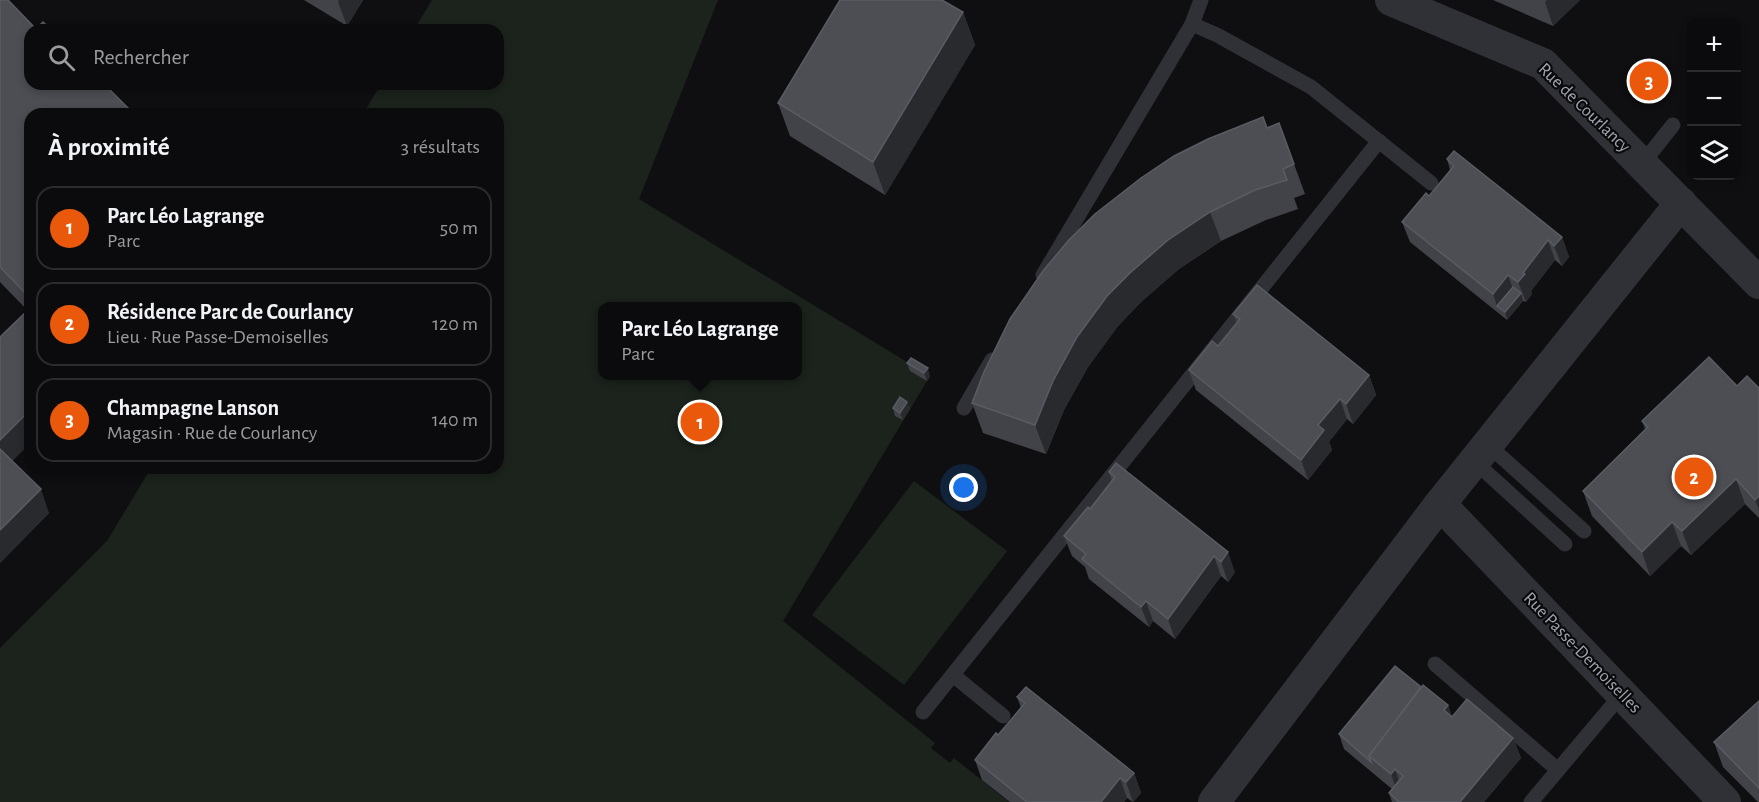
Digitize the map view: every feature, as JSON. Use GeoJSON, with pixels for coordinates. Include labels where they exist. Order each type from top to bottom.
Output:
{"type":"FeatureCollection","features":[{"type":"Feature","properties":{"kind":"street","name":"Rue de Courlancy"},"geometry":{"type":"LineString","coordinates":[[1391,0],[1543,64],[1759,283]]}},
{"type":"Feature","properties":{"kind":"street"},"geometry":{"type":"LineString","coordinates":[[1214,802],[1440,504],[1680,203]]}},
{"type":"Feature","properties":{"kind":"street","name":"Rue Passe-Demoiselles"},"geometry":{"type":"LineString","coordinates":[[1440,504],[1725,802]]}},
{"type":"Feature","properties":{"kind":"lane"},"geometry":{"type":"LineString","coordinates":[[1034,290],[1192,24],[1202,0]]}},
{"type":"Feature","properties":{"kind":"lane"},"geometry":{"type":"LineString","coordinates":[[1192,24],[1217,35],[1311,87],[1431,183]]}},
{"type":"Feature","properties":{"kind":"lane","name":"Rue de Courlancy"},"geometry":{"type":"LineString","coordinates":[[1642,164],[1673,126]]}},
{"type":"Feature","properties":{"kind":"lane"},"geometry":{"type":"LineString","coordinates":[[923,712],[1379,141]]}},
{"type":"Feature","properties":{"kind":"lane"},"geometry":{"type":"LineString","coordinates":[[964,408],[998,351]]}},
{"type":"Feature","properties":{"kind":"lane"},"geometry":{"type":"LineString","coordinates":[[1480,453],[1584,531]]}},
{"type":"Feature","properties":{"kind":"lane"},"geometry":{"type":"LineString","coordinates":[[1480,453],[1565,544]]}},
{"type":"Feature","properties":{"kind":"lane"},"geometry":{"type":"LineString","coordinates":[[1435,664],[1558,770]]}},
{"type":"Feature","properties":{"kind":"lane"},"geometry":{"type":"LineString","coordinates":[[953,675],[1003,716]]}},
{"type":"Feature","properties":{"kind":"lane"},"geometry":{"type":"LineString","coordinates":[[1532,802],[1622,694]]}},
{"type":"Feature","properties":{"kind":"shaded area"},"geometry":{"type":"Polygon","coordinates":[[[432,0],[718,0],[639,199],[930,376],[783,621],[935,743],[931,748],[950,763],[954,758],[1009,802],[0,802],[0,648],[107,541],[147,474],[504,474],[504,108],[367,108],[377,90],[504,90],[504,24],[418,24],[432,0]]]}},
{"type":"Feature","properties":{"kind":"shaded area"},"geometry":{"type":"Polygon","coordinates":[[[914,481],[1007,551],[904,685],[812,615],[914,481]]]}},
{"type":"Feature","properties":{"kind":"building"},"geometry":{"type":"Polygon","coordinates":[[[0,0],[8,0],[31,24],[24,24],[24,90],[110,90],[128,108],[24,108],[24,292],[0,267],[0,0]]]}},
{"type":"Feature","properties":{"kind":"building"},"geometry":{"type":"Polygon","coordinates":[[[840,0],[942,0],[963,12],[873,162],[778,103],[840,0]]]}},
{"type":"Feature","properties":{"kind":"building"},"geometry":{"type":"Polygon","coordinates":[[[1263,117],[1267,128],[1279,123],[1294,164],[1283,169],[1287,180],[1255,190],[1210,212],[1168,240],[1131,272],[1107,296],[1077,337],[1053,381],[1035,425],[972,403],[984,372],[1010,319],[1043,271],[1095,214],[1174,156],[1208,139],[1263,117]]]}},
{"type":"Feature","properties":{"kind":"building"},"geometry":{"type":"Polygon","coordinates":[[[1454,151],[1562,237],[1554,246],[1548,240],[1518,282],[1508,275],[1493,294],[1402,222],[1426,193],[1429,196],[1454,166],[1447,159],[1454,151]]]}},
{"type":"Feature","properties":{"kind":"building"},"geometry":{"type":"Polygon","coordinates":[[[1257,285],[1369,375],[1346,404],[1340,399],[1318,425],[1324,430],[1301,460],[1189,370],[1212,341],[1218,346],[1240,319],[1233,314],[1257,285]]]}},
{"type":"Feature","properties":{"kind":"building"},"geometry":{"type":"Polygon","coordinates":[[[1513,287],[1521,293],[1505,312],[1497,306],[1513,287]]]}},
{"type":"Feature","properties":{"kind":"building"},"geometry":{"type":"Polygon","coordinates":[[[24,314],[24,416],[0,440],[0,337],[24,314]]]}},
{"type":"Feature","properties":{"kind":"building"},"geometry":{"type":"Polygon","coordinates":[[[1709,357],[1737,386],[1747,376],[1759,388],[1759,496],[1755,500],[1736,479],[1682,531],[1672,522],[1642,552],[1583,491],[1648,427],[1642,421],[1709,357]]]}},
{"type":"Feature","properties":{"kind":"building"},"geometry":{"type":"Polygon","coordinates":[[[911,358],[928,368],[924,373],[907,363],[911,358]]]}},
{"type":"Feature","properties":{"kind":"building"},"geometry":{"type":"Polygon","coordinates":[[[900,397],[907,402],[900,413],[893,408],[900,397]]]}},
{"type":"Feature","properties":{"kind":"building"},"geometry":{"type":"Polygon","coordinates":[[[0,449],[41,489],[0,530],[0,449]]]}},
{"type":"Feature","properties":{"kind":"building"},"geometry":{"type":"Polygon","coordinates":[[[1116,463],[1228,552],[1221,562],[1214,556],[1168,619],[1146,601],[1141,607],[1082,559],[1086,554],[1064,536],[1088,507],[1090,509],[1115,477],[1109,472],[1116,463]]]}},
{"type":"Feature","properties":{"kind":"building"},"geometry":{"type":"Polygon","coordinates":[[[1395,666],[1421,687],[1369,756],[1371,762],[1339,734],[1395,666]]]}},
{"type":"Feature","properties":{"kind":"building"},"geometry":{"type":"Polygon","coordinates":[[[1423,685],[1448,705],[1444,710],[1452,717],[1467,699],[1513,738],[1460,802],[1399,802],[1389,793],[1403,776],[1395,769],[1391,774],[1369,756],[1423,685]]]}},
{"type":"Feature","properties":{"kind":"building"},"geometry":{"type":"Polygon","coordinates":[[[1026,687],[1134,773],[1126,782],[1120,778],[1101,802],[1027,802],[975,760],[996,733],[998,735],[1025,703],[1017,697],[1026,687]]]}},
{"type":"Feature","properties":{"kind":"building"},"geometry":{"type":"Polygon","coordinates":[[[1759,701],[1759,788],[1714,742],[1759,701]]]}},
{"type":"Feature","properties":{"kind":"place","name":"Champagne Lanson"},"geometry":{"type":"Point","coordinates":[1649,81]}},
{"type":"Feature","properties":{"kind":"place","name":"Parc Léo Lagrange"},"geometry":{"type":"Point","coordinates":[700,422]}},
{"type":"Feature","properties":{"kind":"place","name":"Résidence Parc de Courlancy"},"geometry":{"type":"Point","coordinates":[1694,477]}}]}
